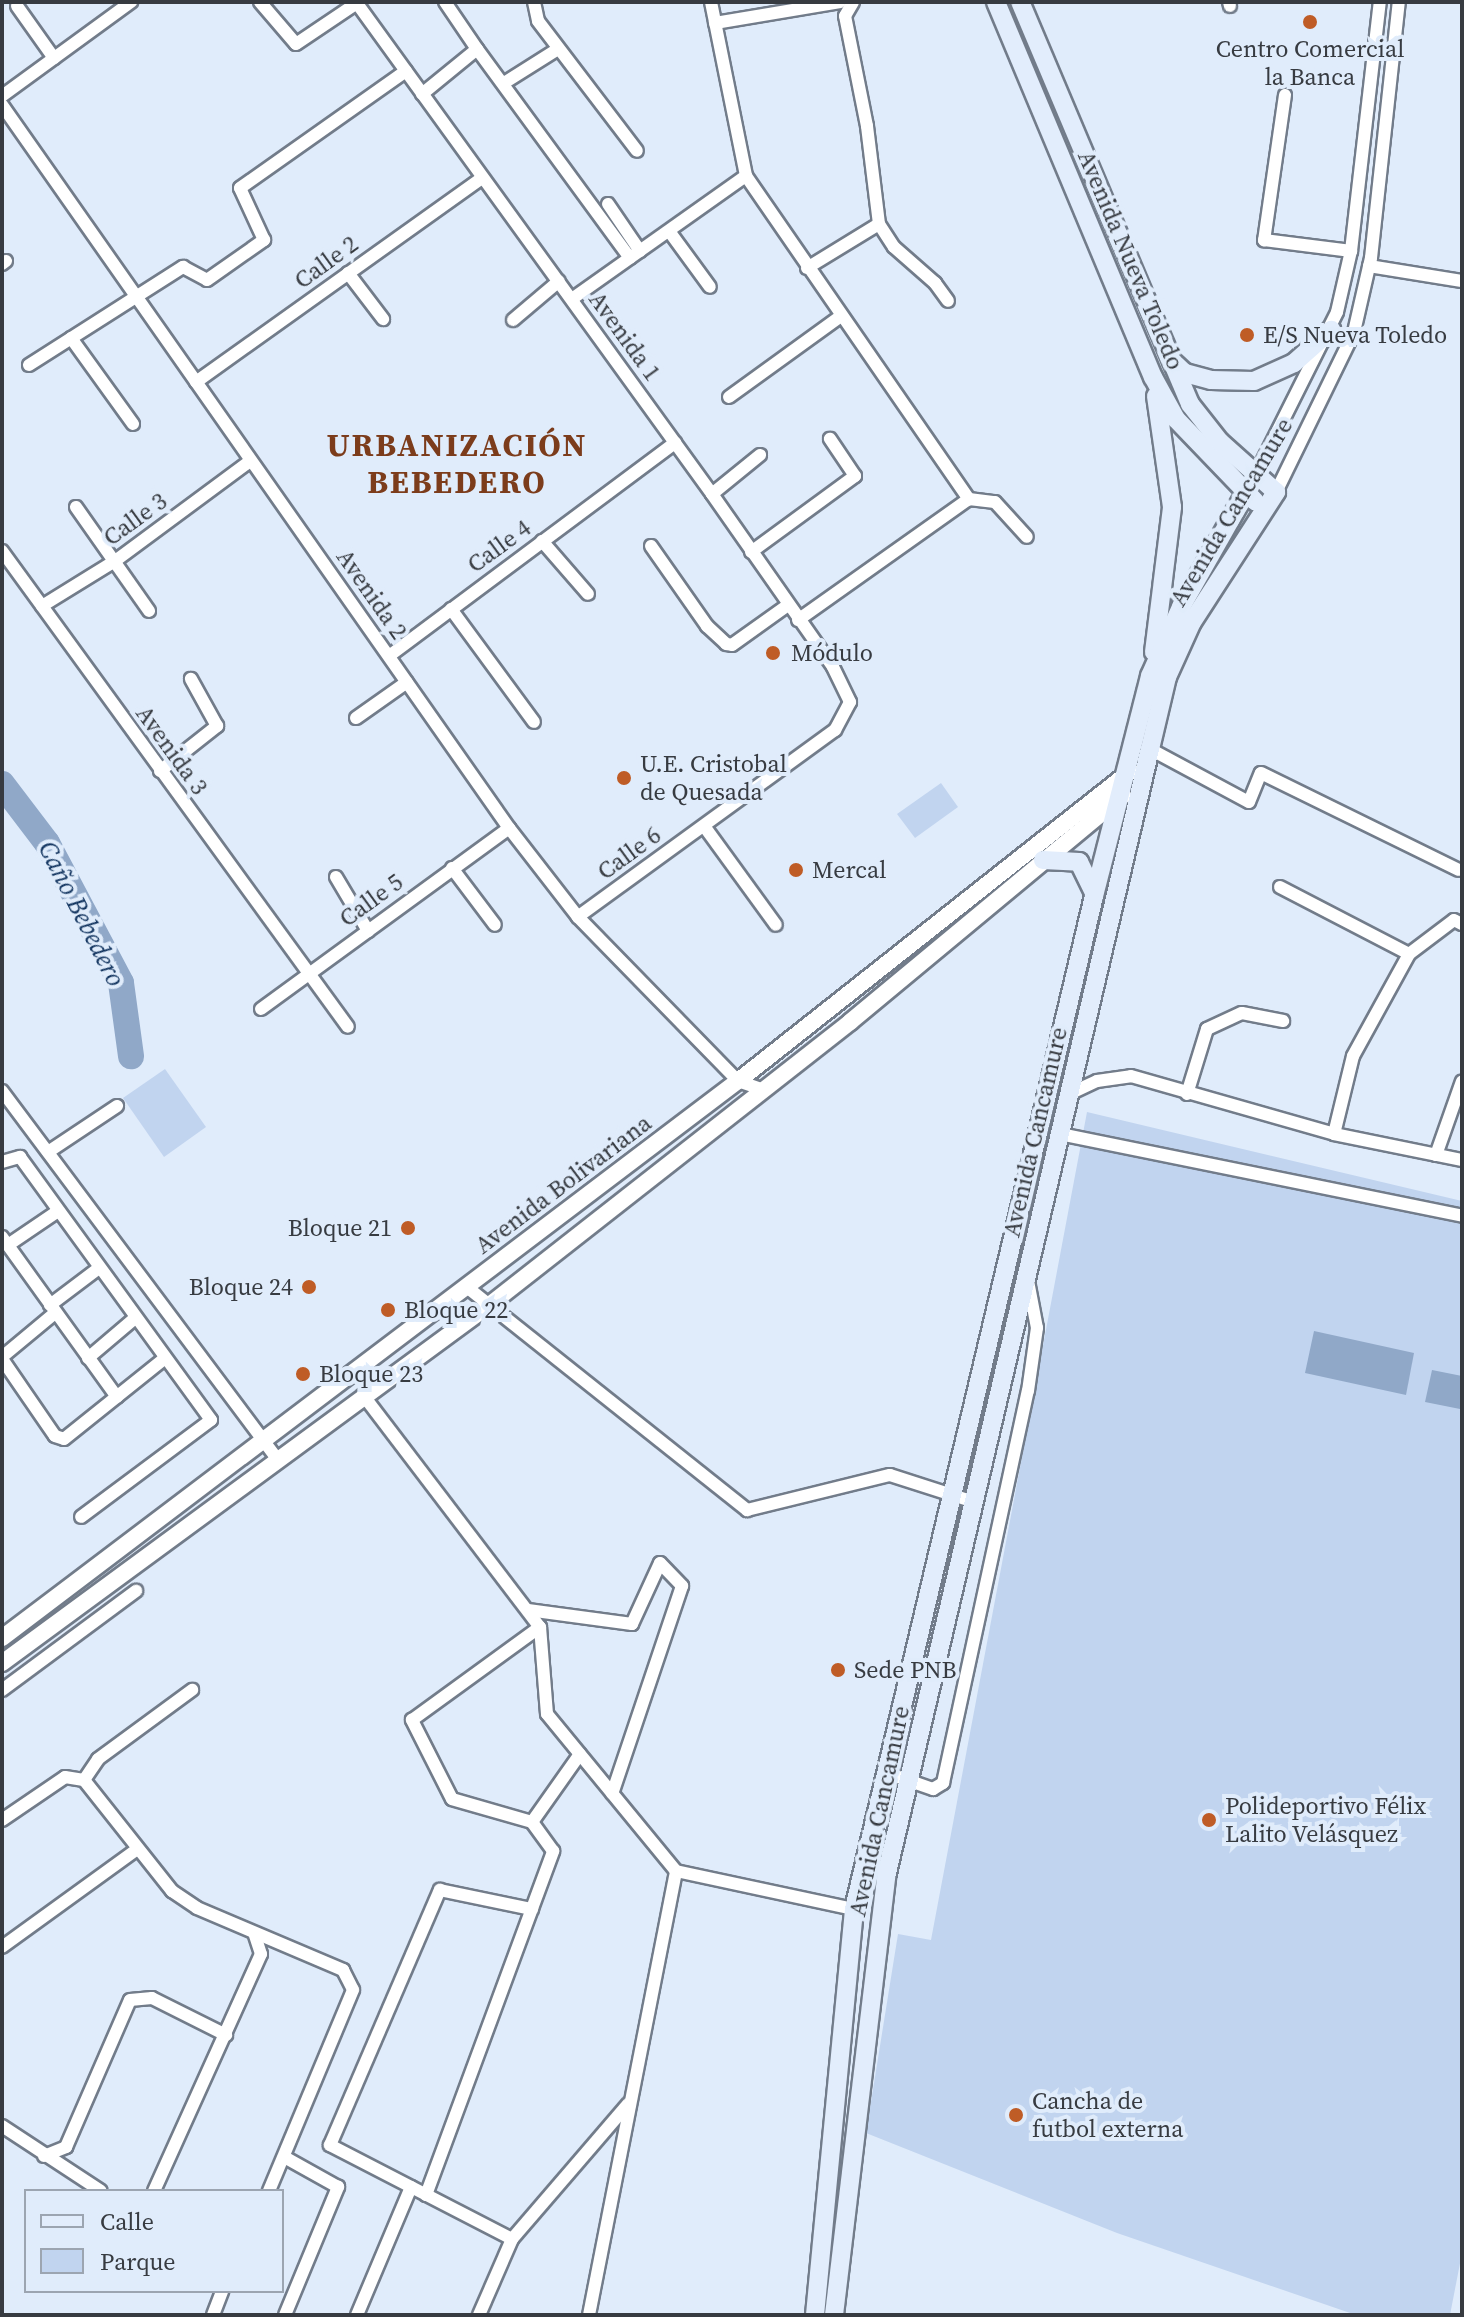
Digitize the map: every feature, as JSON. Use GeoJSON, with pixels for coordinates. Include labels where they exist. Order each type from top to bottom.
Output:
{"type":"FeatureCollection","features":[{"type":"Feature","properties":{"kind":"main road","name":"Avenida Nueva Toledo"},"geometry":{"type":"LineString","coordinates":[[996,2],[1153,377],[1176,419],[1264,509]]}},
{"type":"Feature","properties":{"kind":"main road","name":"Avenida Nueva Toledo"},"geometry":{"type":"LineString","coordinates":[[1020,2],[1190,404],[1255,476],[1276,492]]}},
{"type":"Feature","properties":{"kind":"main road"},"geometry":{"type":"LineString","coordinates":[[1168,358],[1185,373],[1211,380],[1254,381],[1294,363],[1331,330]]}},
{"type":"Feature","properties":{"kind":"main road"},"geometry":{"type":"LineString","coordinates":[[1150,676],[1172,507],[1153,377]]}},
{"type":"Feature","properties":{"kind":"main road","name":"Avenida Cancamure"},"geometry":{"type":"LineString","coordinates":[[815,2315],[854,1909],[1094,896],[1150,676],[1181,607],[1255,476]]}},
{"type":"Feature","properties":{"kind":"main road","name":"Avenida Cancamure"},"geometry":{"type":"LineString","coordinates":[[834,2315],[867,2016],[886,1877],[1148,754],[1167,677],[1192,622],[1276,492]]}},
{"type":"Feature","properties":{"kind":"main road"},"geometry":{"type":"LineString","coordinates":[[1043,860],[1079,862],[1087,869],[1094,896]]}},
{"type":"Feature","properties":{"kind":"street"},"geometry":{"type":"LineString","coordinates":[[2,96],[131,2]]}},
{"type":"Feature","properties":{"kind":"street"},"geometry":{"type":"LineString","coordinates":[[260,2],[296,44],[356,3]]}},
{"type":"Feature","properties":{"kind":"street"},"geometry":{"type":"LineString","coordinates":[[445,2],[477,49],[635,255]]}},
{"type":"Feature","properties":{"kind":"street"},"geometry":{"type":"LineString","coordinates":[[534,2],[538,21],[637,151]]}},
{"type":"Feature","properties":{"kind":"street"},"geometry":{"type":"LineString","coordinates":[[711,2],[746,176],[969,499]]}},
{"type":"Feature","properties":{"kind":"street"},"geometry":{"type":"LineString","coordinates":[[715,23],[840,2]]}},
{"type":"Feature","properties":{"kind":"street"},"geometry":{"type":"LineString","coordinates":[[853,2],[845,16],[867,126],[879,224],[894,247],[935,283],[948,301]]}},
{"type":"Feature","properties":{"kind":"street","name":"Avenida Cancamure"},"geometry":{"type":"LineString","coordinates":[[1255,476],[1331,330],[1351,251],[1380,2]]}},
{"type":"Feature","properties":{"kind":"street","name":"Avenida Cancamure"},"geometry":{"type":"LineString","coordinates":[[1276,492],[1354,332],[1369,266],[1399,2]]}},
{"type":"Feature","properties":{"kind":"street","name":"Avenida 1"},"geometry":{"type":"LineString","coordinates":[[356,3],[712,494],[833,667],[850,702]]}},
{"type":"Feature","properties":{"kind":"street"},"geometry":{"type":"LineString","coordinates":[[17,6],[54,58]]}},
{"type":"Feature","properties":{"kind":"street"},"geometry":{"type":"LineString","coordinates":[[422,94],[477,49]]}},
{"type":"Feature","properties":{"kind":"street"},"geometry":{"type":"LineString","coordinates":[[504,83],[558,49]]}},
{"type":"Feature","properties":{"kind":"street"},"geometry":{"type":"LineString","coordinates":[[29,365],[183,267],[207,280],[264,240],[240,188],[406,71]]}},
{"type":"Feature","properties":{"kind":"street"},"geometry":{"type":"LineString","coordinates":[[1285,95],[1264,240],[1351,251]]}},
{"type":"Feature","properties":{"kind":"street","name":"Avenida 2"},"geometry":{"type":"LineString","coordinates":[[2,105],[509,828],[578,917],[738,1081]]}},
{"type":"Feature","properties":{"kind":"street"},"geometry":{"type":"LineString","coordinates":[[572,299],[746,176]]}},
{"type":"Feature","properties":{"kind":"street","name":"Calle 2"},"geometry":{"type":"LineString","coordinates":[[196,382],[482,178]]}},
{"type":"Feature","properties":{"kind":"street"},"geometry":{"type":"LineString","coordinates":[[608,204],[635,255]]}},
{"type":"Feature","properties":{"kind":"street"},"geometry":{"type":"LineString","coordinates":[[807,268],[879,224]]}},
{"type":"Feature","properties":{"kind":"street"},"geometry":{"type":"LineString","coordinates":[[669,231],[710,287]]}},
{"type":"Feature","properties":{"kind":"street"},"geometry":{"type":"LineString","coordinates":[[1369,266],[1462,281]]}},
{"type":"Feature","properties":{"kind":"street"},"geometry":{"type":"LineString","coordinates":[[348,273],[383,319]]}},
{"type":"Feature","properties":{"kind":"street"},"geometry":{"type":"LineString","coordinates":[[513,320],[559,281]]}},
{"type":"Feature","properties":{"kind":"street"},"geometry":{"type":"LineString","coordinates":[[729,397],[841,316]]}},
{"type":"Feature","properties":{"kind":"street"},"geometry":{"type":"LineString","coordinates":[[71,338],[133,424]]}},
{"type":"Feature","properties":{"kind":"street"},"geometry":{"type":"LineString","coordinates":[[751,552],[855,476],[830,439]]}},
{"type":"Feature","properties":{"kind":"street","name":"Calle 4"},"geometry":{"type":"LineString","coordinates":[[389,656],[675,443]]}},
{"type":"Feature","properties":{"kind":"street"},"geometry":{"type":"LineString","coordinates":[[712,494],[760,455]]}},
{"type":"Feature","properties":{"kind":"street","name":"Calle 3"},"geometry":{"type":"LineString","coordinates":[[42,606],[115,561],[250,461]]}},
{"type":"Feature","properties":{"kind":"street"},"geometry":{"type":"LineString","coordinates":[[798,620],[969,499],[995,502],[1027,537]]}},
{"type":"Feature","properties":{"kind":"street"},"geometry":{"type":"LineString","coordinates":[[76,507],[149,611]]}},
{"type":"Feature","properties":{"kind":"street"},"geometry":{"type":"LineString","coordinates":[[542,541],[588,594]]}},
{"type":"Feature","properties":{"kind":"street"},"geometry":{"type":"LineString","coordinates":[[651,546],[707,626],[726,644],[732,645],[788,605]]}},
{"type":"Feature","properties":{"kind":"street","name":"Avenida 3"},"geometry":{"type":"LineString","coordinates":[[2,551],[306,974],[348,1027]]}},
{"type":"Feature","properties":{"kind":"street"},"geometry":{"type":"LineString","coordinates":[[451,609],[534,722]]}},
{"type":"Feature","properties":{"kind":"street"},"geometry":{"type":"LineString","coordinates":[[160,771],[217,726],[191,679]]}},
{"type":"Feature","properties":{"kind":"street"},"geometry":{"type":"LineString","coordinates":[[356,718],[407,682]]}},
{"type":"Feature","properties":{"kind":"street","name":"Calle 6"},"geometry":{"type":"LineString","coordinates":[[578,917],[835,730],[850,702]]}},
{"type":"Feature","properties":{"kind":"street"},"geometry":{"type":"LineString","coordinates":[[1148,754],[1249,802],[1261,773],[1459,870]]}},
{"type":"Feature","properties":{"kind":"street","name":"Avenida Bolivariana"},"geometry":{"type":"LineString","coordinates":[[2,1638],[738,1081],[1148,754]]}},
{"type":"Feature","properties":{"kind":"street","name":"Avenida Bolivariana"},"geometry":{"type":"LineString","coordinates":[[2,1663],[488,1306],[764,1090],[1142,779]]}},
{"type":"Feature","properties":{"kind":"street"},"geometry":{"type":"LineString","coordinates":[[704,826],[776,925]]}},
{"type":"Feature","properties":{"kind":"street","name":"Calle 5"},"geometry":{"type":"LineString","coordinates":[[261,1009],[509,828]]}},
{"type":"Feature","properties":{"kind":"street"},"geometry":{"type":"LineString","coordinates":[[452,868],[495,925]]}},
{"type":"Feature","properties":{"kind":"street"},"geometry":{"type":"LineString","coordinates":[[336,877],[368,931]]}},
{"type":"Feature","properties":{"kind":"street"},"geometry":{"type":"LineString","coordinates":[[1280,887],[1409,954]]}},
{"type":"Feature","properties":{"kind":"street"},"geometry":{"type":"LineString","coordinates":[[1334,1134],[1353,1056],[1409,954],[1454,920],[1462,924]]}},
{"type":"Feature","properties":{"kind":"street"},"geometry":{"type":"LineString","coordinates":[[1187,1094],[1207,1029],[1242,1013],[1283,1021]]}},
{"type":"Feature","properties":{"kind":"street"},"geometry":{"type":"LineString","coordinates":[[1069,1094],[1097,1081],[1131,1076],[1334,1134],[1462,1160]]}},
{"type":"Feature","properties":{"kind":"street"},"geometry":{"type":"LineString","coordinates":[[739,1109],[738,1081],[764,1090]]}},
{"type":"Feature","properties":{"kind":"street"},"geometry":{"type":"LineString","coordinates":[[1436,1155],[1462,1081]]}},
{"type":"Feature","properties":{"kind":"street"},"geometry":{"type":"LineString","coordinates":[[2,1091],[277,1459]]}},
{"type":"Feature","properties":{"kind":"street"},"geometry":{"type":"LineString","coordinates":[[48,1152],[117,1106]]}},
{"type":"Feature","properties":{"kind":"street"},"geometry":{"type":"LineString","coordinates":[[1060,1134],[1462,1216]]}},
{"type":"Feature","properties":{"kind":"street"},"geometry":{"type":"LineString","coordinates":[[2,1162],[20,1157],[55,1213],[208,1416],[209,1426],[81,1517]]}},
{"type":"Feature","properties":{"kind":"street"},"geometry":{"type":"LineString","coordinates":[[55,1213],[5,1241],[117,1397]]}},
{"type":"Feature","properties":{"kind":"street"},"geometry":{"type":"LineString","coordinates":[[1017,1220],[1038,1227]]}},
{"type":"Feature","properties":{"kind":"street"},"geometry":{"type":"LineString","coordinates":[[99,1268],[2,1358],[55,1436],[64,1439],[164,1359]]}},
{"type":"Feature","properties":{"kind":"street"},"geometry":{"type":"LineString","coordinates":[[887,1773],[933,1789],[943,1783],[1028,1391],[1037,1328],[1027,1275]]}},
{"type":"Feature","properties":{"kind":"street"},"geometry":{"type":"LineString","coordinates":[[468,1288],[747,1510],[890,1475],[974,1502]]}},
{"type":"Feature","properties":{"kind":"street"},"geometry":{"type":"LineString","coordinates":[[88,1358],[134,1319]]}},
{"type":"Feature","properties":{"kind":"street"},"geometry":{"type":"LineString","coordinates":[[363,1395],[540,1627],[547,1714],[676,1871],[854,1909]]}},
{"type":"Feature","properties":{"kind":"street"},"geometry":{"type":"LineString","coordinates":[[528,1610],[632,1624],[660,1563],[682,1586],[612,1794]]}},
{"type":"Feature","properties":{"kind":"street"},"geometry":{"type":"LineString","coordinates":[[2,1690],[136,1591]]}},
{"type":"Feature","properties":{"kind":"street"},"geometry":{"type":"LineString","coordinates":[[426,2195],[553,1851],[532,1822],[452,1799],[412,1720],[540,1627]]}},
{"type":"Feature","properties":{"kind":"street"},"geometry":{"type":"LineString","coordinates":[[84,1780],[98,1759],[192,1690]]}},
{"type":"Feature","properties":{"kind":"street"},"geometry":{"type":"LineString","coordinates":[[532,1822],[580,1754]]}},
{"type":"Feature","properties":{"kind":"street"},"geometry":{"type":"LineString","coordinates":[[2,1820],[65,1777],[84,1780],[136,1850],[172,1891],[254,1933],[343,1970],[353,1990],[286,2158],[270,2189]]}},
{"type":"Feature","properties":{"kind":"street"},"geometry":{"type":"LineString","coordinates":[[2,1947],[136,1850]]}},
{"type":"Feature","properties":{"kind":"street"},"geometry":{"type":"LineString","coordinates":[[589,2315],[676,1871]]}},
{"type":"Feature","properties":{"kind":"street"},"geometry":{"type":"LineString","coordinates":[[512,2239],[330,2145],[440,1890],[532,1909]]}},
{"type":"Feature","properties":{"kind":"street"},"geometry":{"type":"LineString","coordinates":[[254,1933],[261,1954]]}},
{"type":"Feature","properties":{"kind":"street"},"geometry":{"type":"LineString","coordinates":[[156,2189],[261,1954],[282,1944]]}},
{"type":"Feature","properties":{"kind":"street"},"geometry":{"type":"LineString","coordinates":[[44,2156],[66,2147],[130,2000],[152,1998],[226,2035]]}},
{"type":"Feature","properties":{"kind":"street"},"geometry":{"type":"LineString","coordinates":[[844,2012],[867,2016]]}},
{"type":"Feature","properties":{"kind":"street"},"geometry":{"type":"LineString","coordinates":[[479,2315],[512,2239],[631,2101]]}},
{"type":"Feature","properties":{"kind":"street"},"geometry":{"type":"LineString","coordinates":[[2,2126],[98,2189]]}},
{"type":"Feature","properties":{"kind":"street"},"geometry":{"type":"LineString","coordinates":[[285,2315],[338,2187],[286,2158]]}},
{"type":"Feature","properties":{"kind":"street"},"geometry":{"type":"LineString","coordinates":[[357,2315],[411,2187]]}},
{"type":"Feature","properties":{"kind":"street"},"geometry":{"type":"LineString","coordinates":[[213,2315],[221,2293]]}},
{"type":"Feature","properties":{"kind":"green space"},"geometry":{"type":"Polygon","coordinates":[[[941,783],[958,807],[915,838],[897,814],[941,783]]]}},
{"type":"Feature","properties":{"kind":"green space"},"geometry":{"type":"Polygon","coordinates":[[[165,1069],[206,1127],[164,1157],[123,1098],[165,1069]]]}},
{"type":"Feature","properties":{"kind":"green space","name":"Polideportivo Félix Lalito Velásquez"},"geometry":{"type":"Polygon","coordinates":[[[1087,1112],[1462,1201],[1462,2253],[1450,2315],[1356,2315],[1117,2233],[866,2133],[898,1934],[931,1940],[1087,1112]]]}},
{"type":"Feature","properties":{"kind":"shaded area"},"geometry":{"type":"Polygon","coordinates":[[[1314,1331],[1414,1353],[1406,1395],[1305,1373],[1314,1331]]]}},
{"type":"Feature","properties":{"kind":"shaded area"},"geometry":{"type":"Polygon","coordinates":[[[1432,1370],[1462,1376],[1460,1409],[1425,1402],[1432,1370]]]}},
{"type":"Feature","properties":{"kind":"waterway","name":"Caño Bebedero"},"geometry":{"type":"LineString","coordinates":[[2,784],[47,843],[121,983],[131,1056]]}},
{"type":"Feature","properties":{"kind":"place","name":"Centro Comercial la Banca"},"geometry":{"type":"Point","coordinates":[1310,22]}},
{"type":"Feature","properties":{"kind":"place","name":"E/S Nueva Toledo"},"geometry":{"type":"Point","coordinates":[1247,335]}},
{"type":"Feature","properties":{"kind":"place","name":"Módulo"},"geometry":{"type":"Point","coordinates":[773,653]}},
{"type":"Feature","properties":{"kind":"place","name":"U.E. Cristobal de Quesada"},"geometry":{"type":"Point","coordinates":[624,778]}},
{"type":"Feature","properties":{"kind":"place","name":"Mercal"},"geometry":{"type":"Point","coordinates":[796,870]}},
{"type":"Feature","properties":{"kind":"place","name":"Bloque 21"},"geometry":{"type":"Point","coordinates":[408,1228]}},
{"type":"Feature","properties":{"kind":"place","name":"Bloque 24"},"geometry":{"type":"Point","coordinates":[309,1287]}},
{"type":"Feature","properties":{"kind":"place","name":"Bloque 22"},"geometry":{"type":"Point","coordinates":[388,1310]}},
{"type":"Feature","properties":{"kind":"place","name":"Bloque 23"},"geometry":{"type":"Point","coordinates":[303,1374]}},
{"type":"Feature","properties":{"kind":"place","name":"Sede PNB"},"geometry":{"type":"Point","coordinates":[838,1670]}},
{"type":"Feature","properties":{"kind":"place","name":"Polideportivo Félix Lalito Velásquez"},"geometry":{"type":"Point","coordinates":[1209,1820]}},
{"type":"Feature","properties":{"kind":"place","name":"Cancha de futbol externa"},"geometry":{"type":"Point","coordinates":[1016,2115]}},
{"type":"Feature","properties":{"kind":"district","name":"URBANIZACIÓN BEBEDERO"},"geometry":{"type":"Point","coordinates":[457,464]}}]}
